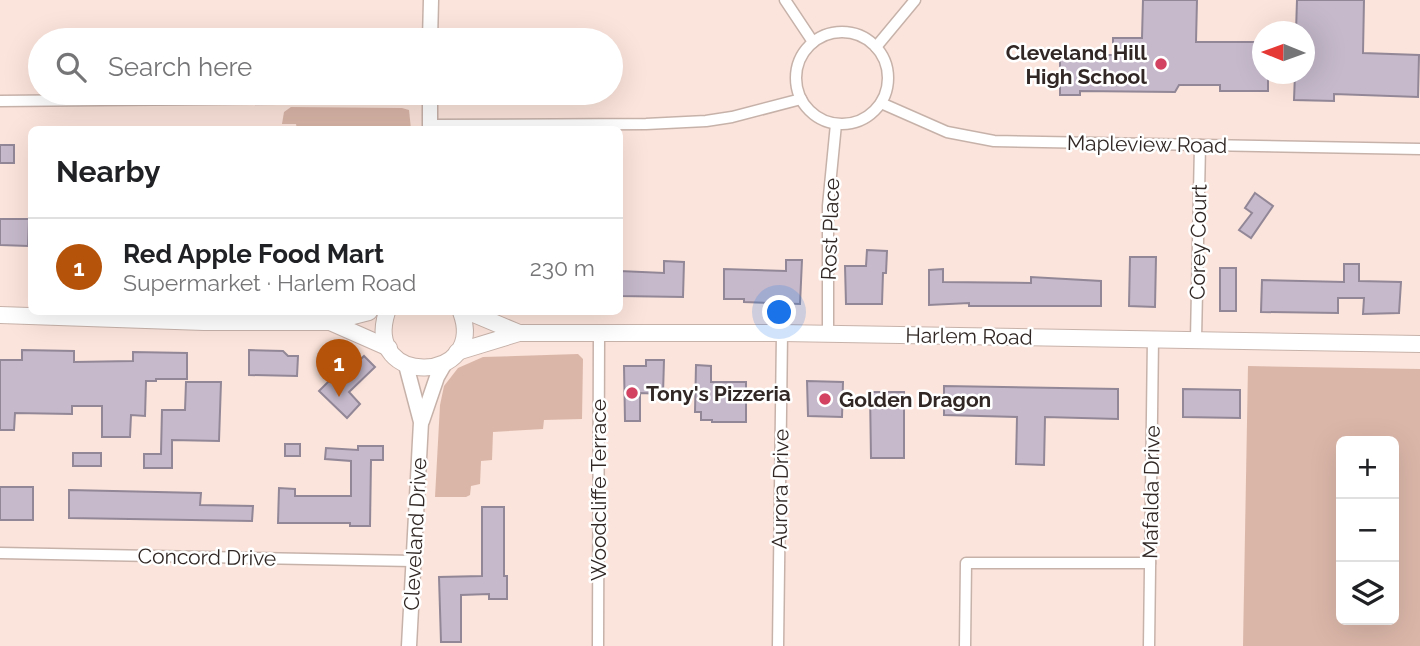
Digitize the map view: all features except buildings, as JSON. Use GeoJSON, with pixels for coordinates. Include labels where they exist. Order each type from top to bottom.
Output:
{"type":"FeatureCollection","features":[{"type":"Feature","properties":{"kind":"main road"},"geometry":{"type":"LineString","coordinates":[[0,315],[204,322],[330,322],[357,315]]}},
{"type":"Feature","properties":{"kind":"main road"},"geometry":{"type":"LineString","coordinates":[[386,315],[383,331],[388,348]]}},
{"type":"Feature","properties":{"kind":"main road"},"geometry":{"type":"LineString","coordinates":[[451,358],[465,334],[462,315]]}},
{"type":"Feature","properties":{"kind":"main road","name":"Harlem Road"},"geometry":{"type":"LineString","coordinates":[[476,315],[519,333]]}},
{"type":"Feature","properties":{"kind":"main road"},"geometry":{"type":"LineString","coordinates":[[330,322],[388,348],[406,365]]}},
{"type":"Feature","properties":{"kind":"main road","name":"Harlem Road"},"geometry":{"type":"LineString","coordinates":[[406,365],[430,369],[451,358],[519,333],[828,333],[1420,344]]}},
{"type":"Feature","properties":{"kind":"street"},"geometry":{"type":"LineString","coordinates":[[430,28],[431,0]]}},
{"type":"Feature","properties":{"kind":"street"},"geometry":{"type":"LineString","coordinates":[[785,0],[813,42]]}},
{"type":"Feature","properties":{"kind":"street"},"geometry":{"type":"LineString","coordinates":[[876,47],[915,0]]}},
{"type":"Feature","properties":{"kind":"street"},"geometry":{"type":"LineString","coordinates":[[842,32],[863,37],[876,47],[888,72],[887,88],[881,103],[867,117],[852,124],[836,124],[824,121],[810,112],[801,99],[796,75],[802,55],[813,42],[826,35],[842,32]]}},
{"type":"Feature","properties":{"kind":"street"},"geometry":{"type":"LineString","coordinates":[[502,126],[706,121],[801,99]]}},
{"type":"Feature","properties":{"kind":"street"},"geometry":{"type":"LineString","coordinates":[[0,102],[28,102]]}},
{"type":"Feature","properties":{"kind":"street","name":"Mapleview Road"},"geometry":{"type":"LineString","coordinates":[[881,103],[917,121],[970,138],[994,141],[1420,149]]}},
{"type":"Feature","properties":{"kind":"street"},"geometry":{"type":"LineString","coordinates":[[430,105],[430,126]]}},
{"type":"Feature","properties":{"kind":"street","name":"Rost Place"},"geometry":{"type":"LineString","coordinates":[[828,333],[828,206],[836,124]]}},
{"type":"Feature","properties":{"kind":"street","name":"Corey Court"},"geometry":{"type":"LineString","coordinates":[[1196,339],[1200,145]]}},
{"type":"Feature","properties":{"kind":"street","name":"Aurora Drive"},"geometry":{"type":"LineString","coordinates":[[778,646],[782,333]]}},
{"type":"Feature","properties":{"kind":"street","name":"Woodcliffe Terrace"},"geometry":{"type":"LineString","coordinates":[[598,646],[599,334]]}},
{"type":"Feature","properties":{"kind":"street","name":"Mafalda Drive"},"geometry":{"type":"LineString","coordinates":[[1149,646],[1153,338]]}},
{"type":"Feature","properties":{"kind":"street","name":"Cleveland Drive"},"geometry":{"type":"LineString","coordinates":[[409,646],[421,422],[437,377],[451,358]]}},
{"type":"Feature","properties":{"kind":"street","name":"Cleveland Drive"},"geometry":{"type":"LineString","coordinates":[[406,365],[421,422]]}},
{"type":"Feature","properties":{"kind":"street","name":"Concord Drive"},"geometry":{"type":"LineString","coordinates":[[0,553],[414,561]]}},
{"type":"Feature","properties":{"kind":"street"},"geometry":{"type":"LineString","coordinates":[[965,646],[966,563],[1150,563]]}},
{"type":"Feature","properties":{"kind":"shaded area"},"geometry":{"type":"Polygon","coordinates":[[[291,107],[402,108],[409,110],[411,126],[296,126],[282,124],[284,112],[291,107]]]}},
{"type":"Feature","properties":{"kind":"shaded area"},"geometry":{"type":"Polygon","coordinates":[[[578,354],[583,359],[582,419],[544,420],[543,429],[493,432],[492,460],[481,461],[480,484],[471,486],[470,495],[466,497],[435,497],[440,405],[444,386],[458,368],[483,357],[578,354]]]}},
{"type":"Feature","properties":{"kind":"shaded area"},"geometry":{"type":"Polygon","coordinates":[[[1248,366],[1420,369],[1420,646],[1243,646],[1248,366]]]}},
{"type":"Feature","properties":{"kind":"place","name":"Cleveland Hill High School"},"geometry":{"type":"Point","coordinates":[1161,64]}},
{"type":"Feature","properties":{"kind":"place","name":"Tony's Pizzeria"},"geometry":{"type":"Point","coordinates":[632,393]}},
{"type":"Feature","properties":{"kind":"place","name":"Red Apple Food Mart"},"geometry":{"type":"Point","coordinates":[339,397]}},
{"type":"Feature","properties":{"kind":"place","name":"Golden Dragon"},"geometry":{"type":"Point","coordinates":[825,399]}}]}
